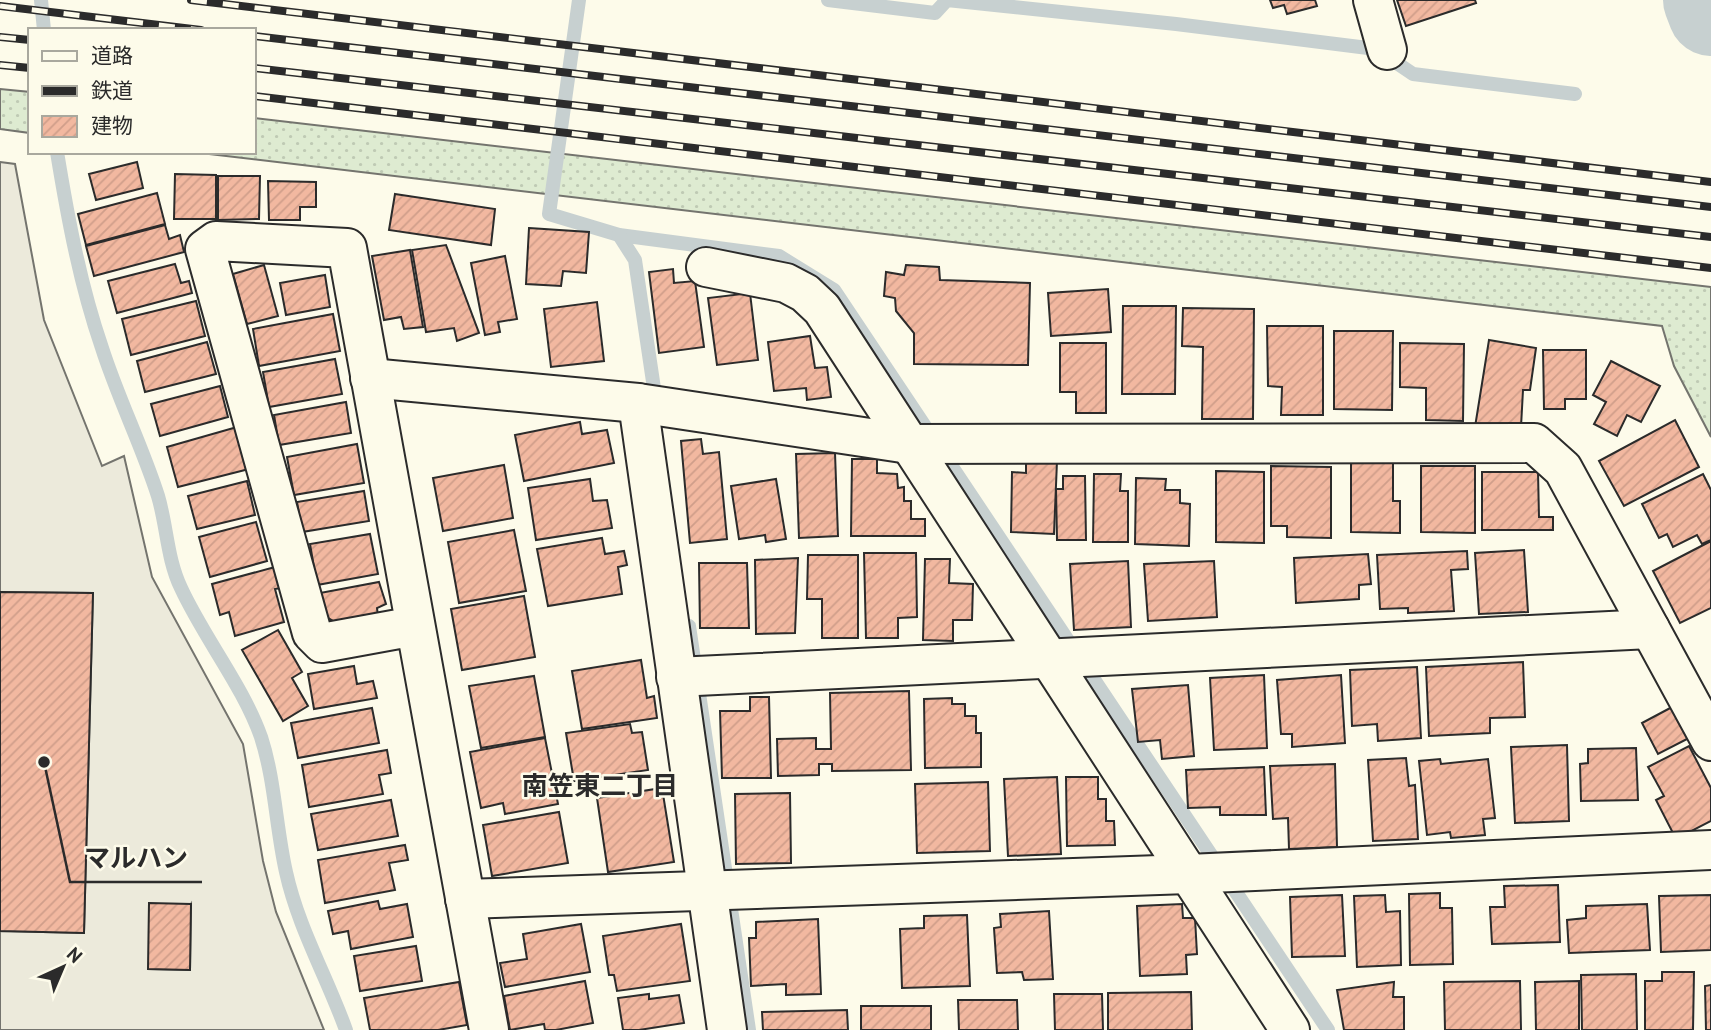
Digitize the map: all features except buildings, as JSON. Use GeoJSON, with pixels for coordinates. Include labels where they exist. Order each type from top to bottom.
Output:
{"type":"FeatureCollection","features":[{"type":"Feature","properties":{"kind":"street"},"geometry":{"type":"LineString","coordinates":[[1373,0],[1387,50]]}},
{"type":"Feature","properties":{"kind":"street"},"geometry":{"type":"LineString","coordinates":[[415,626],[322,643],[312,633],[205,249],[216,242],[347,248],[489,1030]]}},
{"type":"Feature","properties":{"kind":"street"},"geometry":{"type":"LineString","coordinates":[[706,267],[786,284],[805,293],[822,309],[1290,1030]]}},
{"type":"Feature","properties":{"kind":"street"},"geometry":{"type":"LineString","coordinates":[[370,378],[638,403],[909,444],[1534,443],[1563,469],[1711,741]]}},
{"type":"Feature","properties":{"kind":"street"},"geometry":{"type":"LineString","coordinates":[[638,403],[727,1030]]}},
{"type":"Feature","properties":{"kind":"street"},"geometry":{"type":"LineString","coordinates":[[676,677],[1650,629]]}},
{"type":"Feature","properties":{"kind":"street"},"geometry":{"type":"LineString","coordinates":[[465,899],[1188,874],[1711,850]]}},
{"type":"Feature","properties":{"kind":"green space"},"geometry":{"type":"Polygon","coordinates":[[[0,89],[28,92],[28,133],[0,129],[0,89]]]}},
{"type":"Feature","properties":{"kind":"green space"},"geometry":{"type":"Polygon","coordinates":[[[256,118],[1711,287],[1711,437],[1674,366],[1662,326],[209,154],[256,154],[256,118]]]}},
{"type":"Feature","properties":{"kind":"shaded area"},"geometry":{"type":"Polygon","coordinates":[[[0,162],[15,164],[44,320],[102,466],[124,456],[152,577],[243,744],[263,861],[276,912],[324,1030],[0,1030],[0,931],[84,933],[93,593],[0,592],[0,162]],[[191,904],[149,969],[190,970],[191,904]]]}},
{"type":"Feature","properties":{"kind":"waterway"},"geometry":{"type":"LineString","coordinates":[[41,0],[44,28]]}},
{"type":"Feature","properties":{"kind":"waterway"},"geometry":{"type":"LineString","coordinates":[[579,0],[549,214],[619,235],[779,256],[834,290],[1328,1030]]}},
{"type":"Feature","properties":{"kind":"waterway"},"geometry":{"type":"LineString","coordinates":[[828,0],[935,13],[947,0],[1176,24],[1376,49],[1413,74],[1575,94]]}},
{"type":"Feature","properties":{"kind":"waterway"},"geometry":{"type":"LineString","coordinates":[[1706,0],[1711,13]]}},
{"type":"Feature","properties":{"kind":"waterway"},"geometry":{"type":"LineString","coordinates":[[57,154],[70,227],[87,300],[108,367],[158,496],[176,577],[190,607],[244,699],[261,737],[291,892],[346,1030]]}},
{"type":"Feature","properties":{"kind":"waterway"},"geometry":{"type":"LineString","coordinates":[[619,235],[635,260],[656,402]]}},
{"type":"Feature","properties":{"kind":"waterway"},"geometry":{"type":"LineString","coordinates":[[689,626],[749,1030]]}},
{"type":"Feature","properties":{"kind":"railway"},"geometry":{"type":"LineString","coordinates":[[191,0],[1711,182]]}},
{"type":"Feature","properties":{"kind":"railway"},"geometry":{"type":"LineString","coordinates":[[0,6],[184,28]]}},
{"type":"Feature","properties":{"kind":"railway"},"geometry":{"type":"LineString","coordinates":[[256,36],[1711,207]]}},
{"type":"Feature","properties":{"kind":"railway"},"geometry":{"type":"LineString","coordinates":[[0,37],[28,40]]}},
{"type":"Feature","properties":{"kind":"railway"},"geometry":{"type":"LineString","coordinates":[[0,65],[28,68]]}},
{"type":"Feature","properties":{"kind":"railway"},"geometry":{"type":"LineString","coordinates":[[256,68],[1711,237]]}},
{"type":"Feature","properties":{"kind":"railway"},"geometry":{"type":"LineString","coordinates":[[256,96],[1711,268]]}},
{"type":"Feature","properties":{"kind":"place","name":"マルハン"},"geometry":{"type":"Point","coordinates":[44,762]}},
{"type":"Feature","properties":{"kind":"district","name":"南笠東二丁目"},"geometry":{"type":"Point","coordinates":[600,786]}}]}
